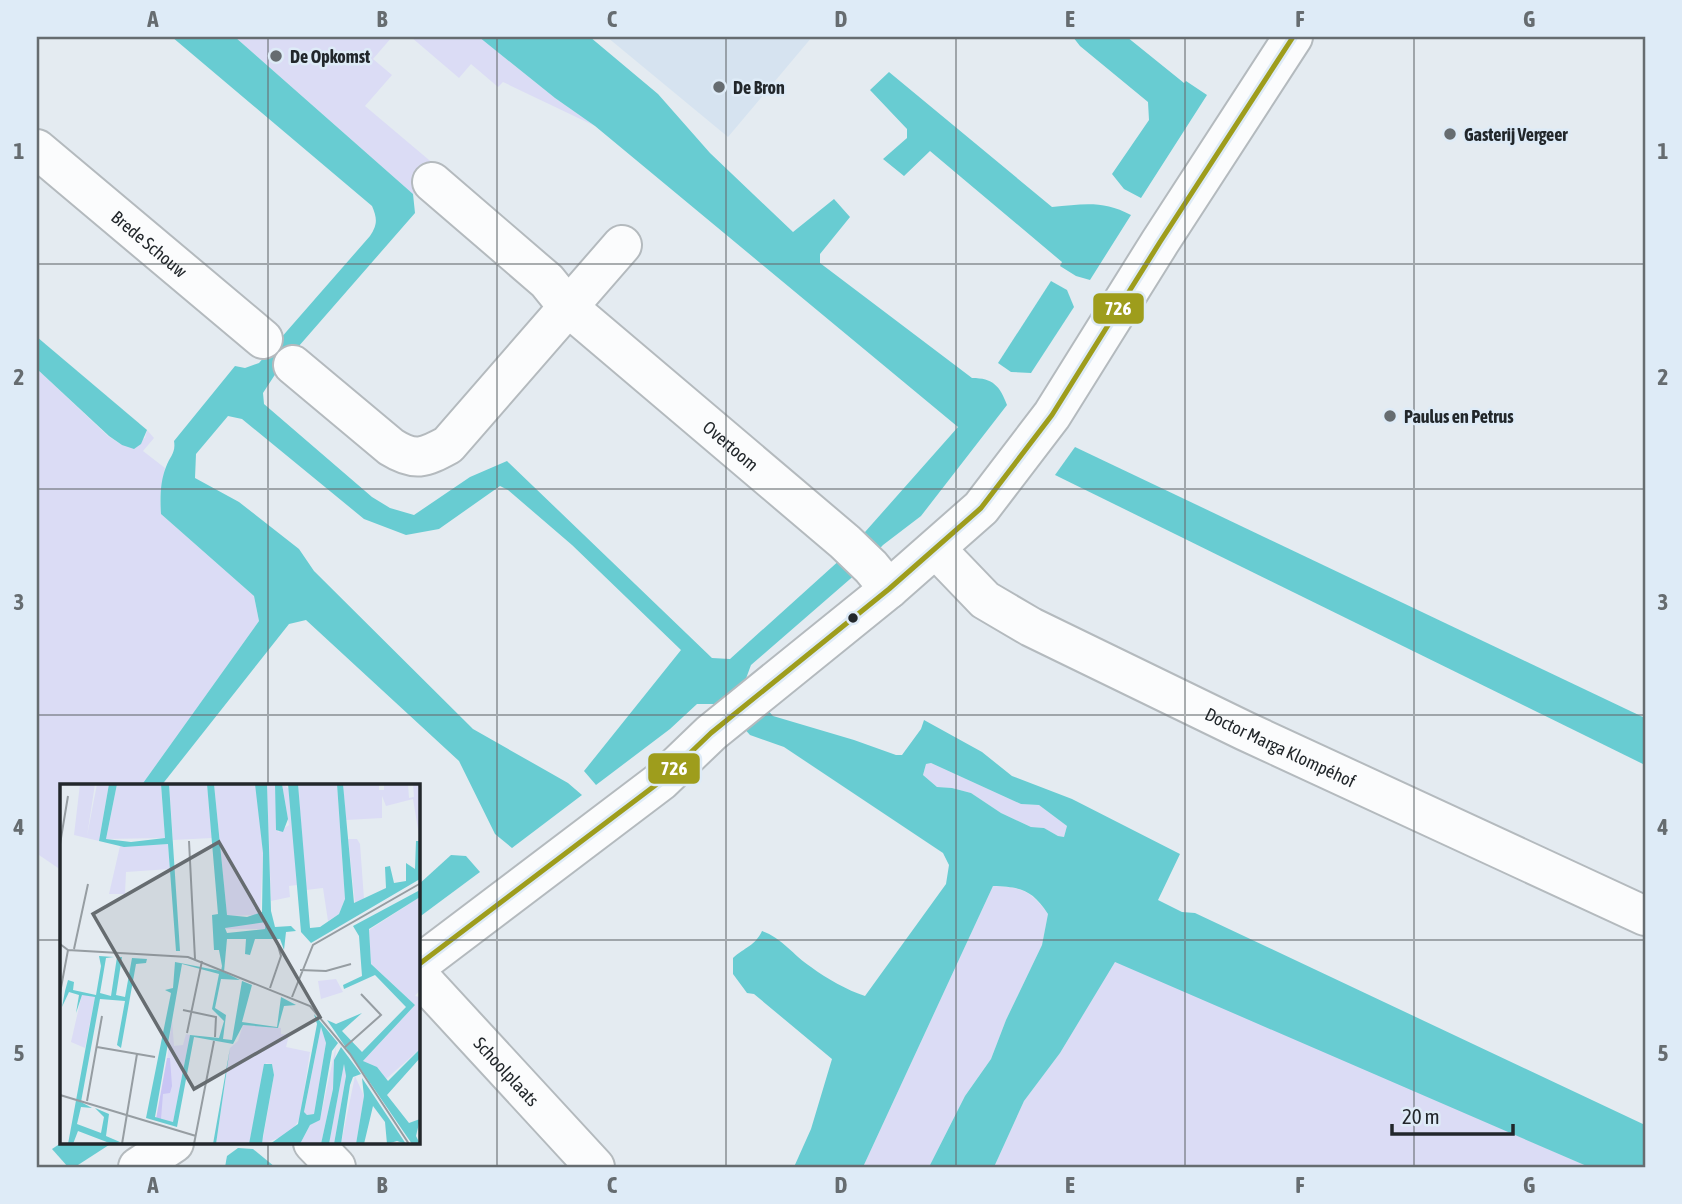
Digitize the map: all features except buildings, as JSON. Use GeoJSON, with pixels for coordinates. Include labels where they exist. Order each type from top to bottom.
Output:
{"type":"FeatureCollection","features":[{"type":"Feature","properties":{"kind":"street"},"geometry":{"type":"LineString","coordinates":[[420,963],[661,781],[711,733],[768,688],[869,566],[936,549],[981,508],[1052,415],[1293,37]]}},
{"type":"Feature","properties":{"kind":"street","name":"Brede Schouw"},"geometry":{"type":"LineString","coordinates":[[37,149],[263,340]]}},
{"type":"Feature","properties":{"kind":"street","name":"Overtoom"},"geometry":{"type":"LineString","coordinates":[[432,182],[547,281],[568,307],[869,566]]}},
{"type":"Feature","properties":{"kind":"street"},"geometry":{"type":"LineString","coordinates":[[293,365],[391,447],[406,456],[426,457],[447,445],[622,244]]}},
{"type":"Feature","properties":{"kind":"street","name":"Doctor Marga Klompéhof"},"geometry":{"type":"LineString","coordinates":[[936,549],[985,600],[1031,626],[1245,731],[1645,916]]}},
{"type":"Feature","properties":{"kind":"street","name":"Schoolplaats"},"geometry":{"type":"LineString","coordinates":[[420,977],[595,1167]]}},
{"type":"Feature","properties":{"kind":"street"},"geometry":{"type":"LineString","coordinates":[[138,1167],[172,1144]]}},
{"type":"Feature","properties":{"kind":"street"},"geometry":{"type":"LineString","coordinates":[[314,1144],[336,1167]]}},
{"type":"Feature","properties":{"kind":"shaded area"},"geometry":{"type":"Polygon","coordinates":[[[235,37],[392,37],[373,59],[392,75],[365,106],[435,165],[413,194],[235,37]]]}},
{"type":"Feature","properties":{"kind":"shaded area"},"geometry":{"type":"Polygon","coordinates":[[[411,37],[479,37],[555,98],[595,126],[503,82],[498,87],[471,64],[459,78],[411,37]]]}},
{"type":"Feature","properties":{"kind":"shaded area","name":"De Bron"},"geometry":{"type":"Polygon","coordinates":[[[607,37],[812,37],[728,137],[607,37]]]}},
{"type":"Feature","properties":{"kind":"shaded area"},"geometry":{"type":"Polygon","coordinates":[[[37,369],[108,436],[122,445],[145,438],[147,430],[154,438],[143,451],[165,468],[160,496],[161,514],[254,596],[259,621],[142,784],[60,784],[60,869],[39,855],[37,858],[37,369]]]}},
{"type":"Feature","properties":{"kind":"shaded area"},"geometry":{"type":"Polygon","coordinates":[[[931,763],[1021,804],[1039,805],[1067,826],[1064,837],[1044,828],[1031,827],[1001,813],[971,793],[937,787],[923,775],[926,764],[931,763]]]}},
{"type":"Feature","properties":{"kind":"shaded area"},"geometry":{"type":"Polygon","coordinates":[[[993,886],[1025,891],[1048,914],[1042,945],[1006,1020],[991,1059],[965,1096],[929,1167],[863,1167],[993,886]]]}},
{"type":"Feature","properties":{"kind":"shaded area"},"geometry":{"type":"Polygon","coordinates":[[[1115,961],[1589,1167],[994,1167],[1024,1101],[1060,1053],[1115,961]]]}},
{"type":"Feature","properties":{"kind":"water"},"geometry":{"type":"Polygon","coordinates":[[[172,37],[235,37],[413,194],[415,213],[278,370],[263,393],[264,404],[372,497],[390,508],[414,515],[470,477],[507,461],[712,658],[730,659],[842,558],[958,427],[595,126],[555,98],[479,37],[590,37],[658,94],[710,153],[793,232],[834,199],[850,217],[820,254],[820,263],[972,378],[995,384],[1007,405],[921,516],[883,545],[857,573],[751,665],[744,684],[773,716],[896,755],[902,755],[921,729],[924,720],[982,752],[1012,776],[1072,799],[1180,854],[1158,900],[1182,912],[1195,913],[1645,1125],[1645,1167],[1589,1167],[1115,962],[1060,1053],[1024,1101],[994,1167],[929,1167],[965,1096],[991,1059],[1006,1020],[1042,945],[1048,914],[1042,906],[1025,891],[993,886],[863,1167],[794,1167],[811,1129],[832,1059],[754,994],[747,993],[733,974],[733,958],[753,943],[762,931],[776,938],[824,976],[865,996],[946,884],[949,865],[943,853],[784,747],[750,735],[722,704],[697,704],[670,729],[596,785],[584,771],[681,650],[572,545],[508,490],[500,486],[439,529],[406,535],[364,519],[242,419],[228,416],[196,454],[195,478],[239,502],[299,549],[314,571],[473,729],[568,783],[582,795],[512,848],[495,834],[459,761],[306,620],[289,624],[163,784],[142,784],[259,621],[254,596],[161,514],[163,479],[174,441],[235,366],[245,368],[259,363],[370,236],[376,221],[372,206],[172,37]],[[931,763],[926,764],[923,775],[937,787],[971,793],[1001,813],[1031,827],[1044,828],[1064,837],[1067,826],[1039,805],[1021,804],[931,763]]]}},
{"type":"Feature","properties":{"kind":"water"},"geometry":{"type":"Polygon","coordinates":[[[1073,37],[1127,37],[1184,83],[1186,81],[1207,95],[1141,198],[1124,189],[1112,174],[1149,120],[1148,102],[1080,46],[1073,37]]]}},
{"type":"Feature","properties":{"kind":"water"},"geometry":{"type":"Polygon","coordinates":[[[889,72],[1052,207],[1102,205],[1131,215],[1090,280],[1076,276],[1060,266],[1062,262],[930,151],[904,176],[883,159],[907,138],[907,129],[870,90],[889,72]]]}},
{"type":"Feature","properties":{"kind":"water"},"geometry":{"type":"Polygon","coordinates":[[[1051,281],[1067,290],[1074,307],[1031,373],[1011,372],[998,363],[1051,281]]]}},
{"type":"Feature","properties":{"kind":"water"},"geometry":{"type":"Polygon","coordinates":[[[37,337],[147,430],[141,444],[134,449],[109,436],[37,369],[37,337]]]}},
{"type":"Feature","properties":{"kind":"water"},"geometry":{"type":"Polygon","coordinates":[[[1075,447],[1645,718],[1645,765],[1055,475],[1075,447]]]}},
{"type":"Feature","properties":{"kind":"water"},"geometry":{"type":"Polygon","coordinates":[[[451,855],[466,856],[480,872],[420,917],[420,883],[451,855]]]}},
{"type":"Feature","properties":{"kind":"water"},"geometry":{"type":"Polygon","coordinates":[[[60,1144],[110,1144],[78,1165],[68,1167],[52,1149],[60,1144]]]}},
{"type":"Feature","properties":{"kind":"water"},"geometry":{"type":"Polygon","coordinates":[[[238,1148],[253,1149],[275,1167],[225,1167],[227,1156],[238,1148]]]}},
{"type":"Feature","properties":{"kind":"transit line","name":"726"},"geometry":{"type":"LineString","coordinates":[[420,963],[661,781],[711,733],[889,589],[981,508],[1052,415],[1293,37]]}},
{"type":"Feature","properties":{"kind":"place","name":"De Opkomst"},"geometry":{"type":"Point","coordinates":[276,56]}},
{"type":"Feature","properties":{"kind":"place","name":"De Bron"},"geometry":{"type":"Point","coordinates":[719,87]}},
{"type":"Feature","properties":{"kind":"place","name":"Gasterij Vergeer"},"geometry":{"type":"Point","coordinates":[1450,134]}},
{"type":"Feature","properties":{"kind":"place","name":"Paulus en Petrus"},"geometry":{"type":"Point","coordinates":[1390,416]}}]}
